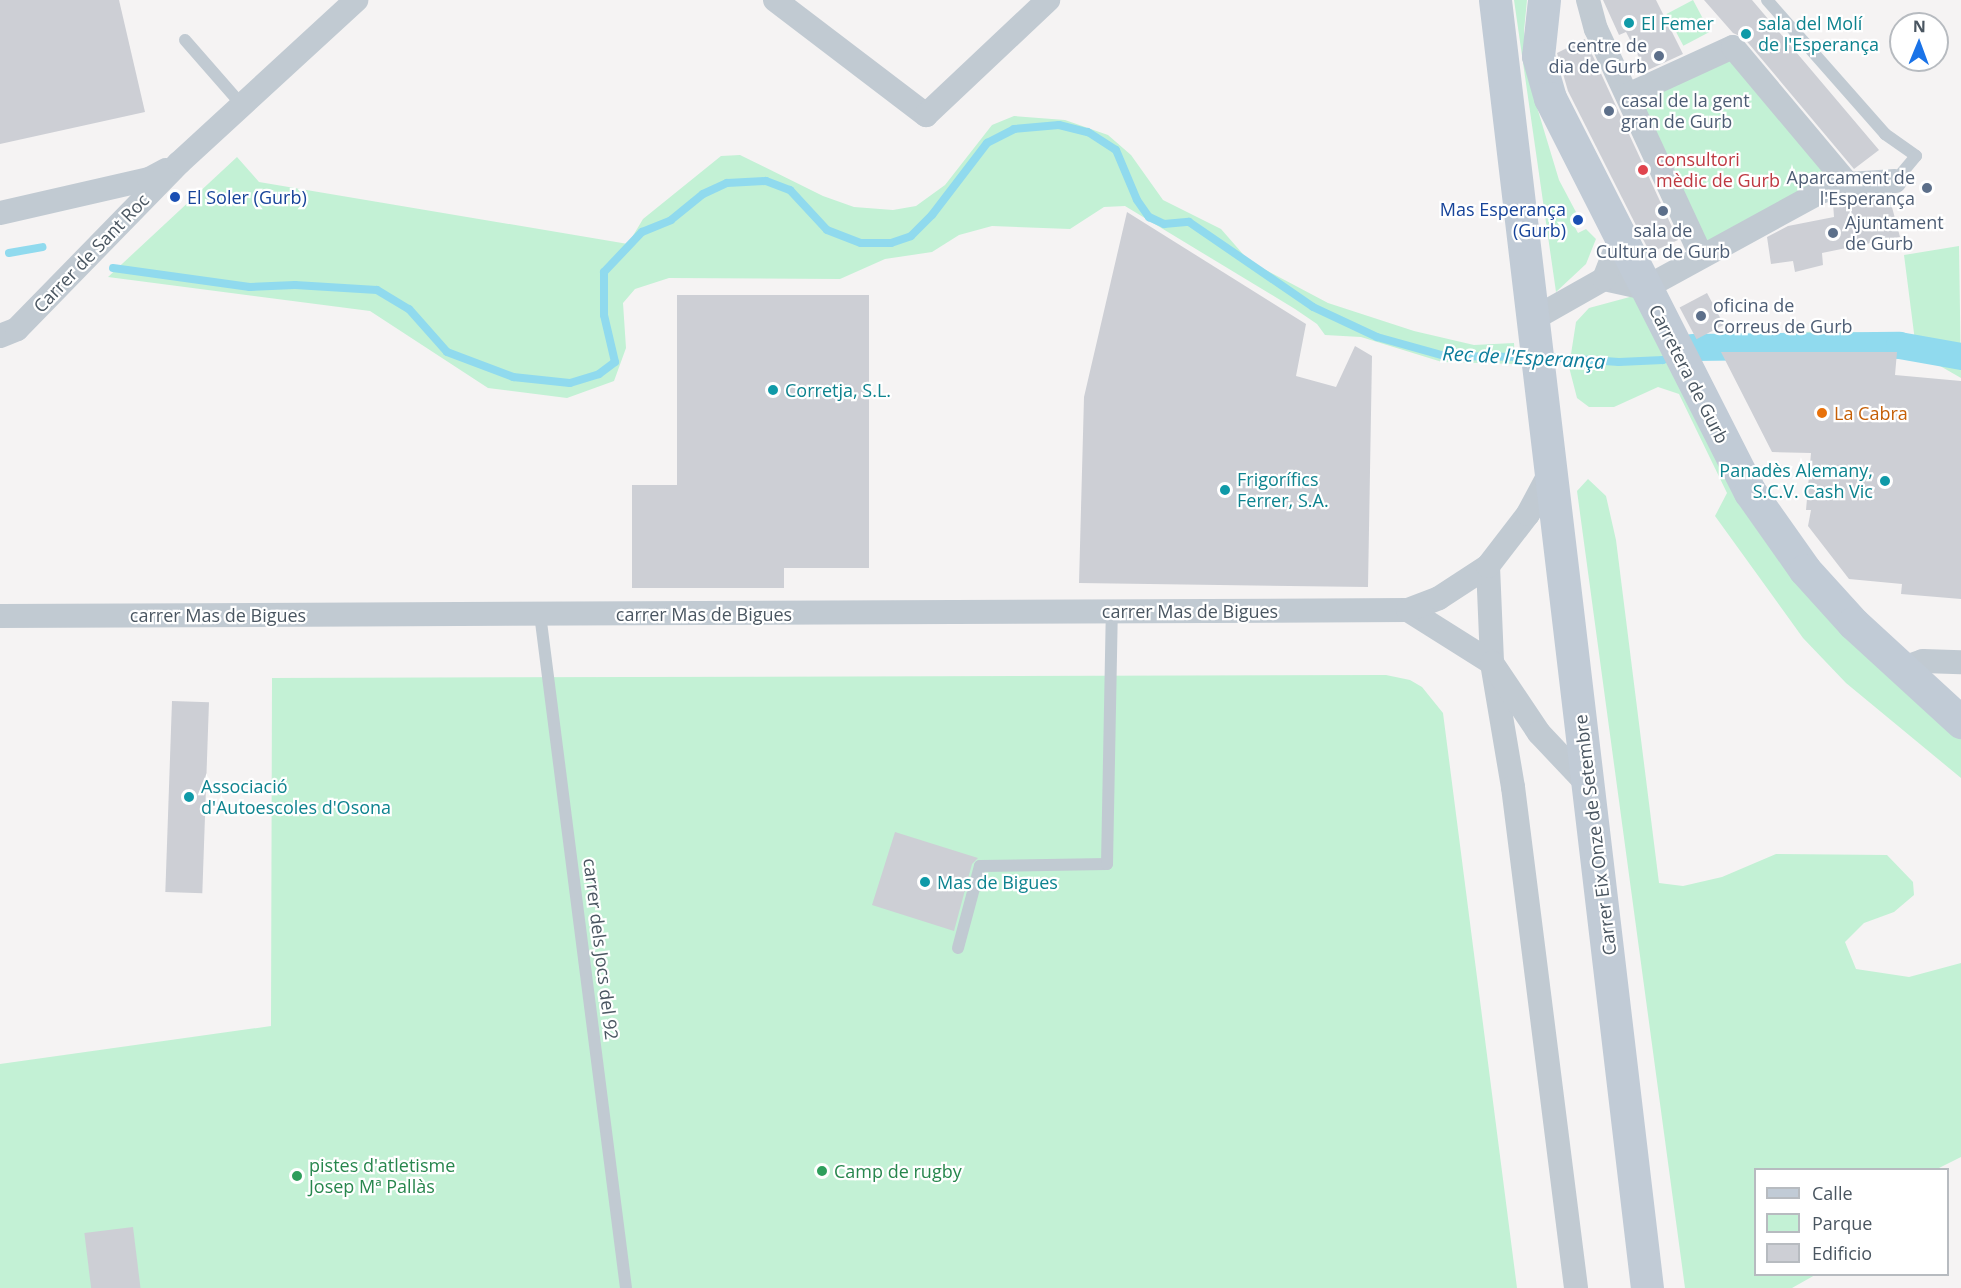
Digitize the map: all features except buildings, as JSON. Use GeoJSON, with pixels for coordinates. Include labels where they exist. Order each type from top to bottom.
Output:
{"type":"FeatureCollection","features":[{"type":"Feature","properties":{"kind":"street","name":"Carrer de Sant Roc"},"geometry":{"type":"LineString","coordinates":[[0,336],[17,328],[179,163],[356,0]]}},
{"type":"Feature","properties":{"kind":"street"},"geometry":{"type":"LineString","coordinates":[[775,0],[926,115],[1048,0]]}},
{"type":"Feature","properties":{"kind":"street","name":"Carrer Eix Onze de Setembre"},"geometry":{"type":"LineString","coordinates":[[1495,0],[1536,327],[1647,1288]]}},
{"type":"Feature","properties":{"kind":"street","name":"Carretera de Gurb"},"geometry":{"type":"LineString","coordinates":[[1544,0],[1538,56],[1550,98],[1750,492],[1805,570],[1900,669],[1961,722]]}},
{"type":"Feature","properties":{"kind":"street"},"geometry":{"type":"LineString","coordinates":[[1588,0],[1596,29],[1701,255]]}},
{"type":"Feature","properties":{"kind":"street"},"geometry":{"type":"LineString","coordinates":[[1628,95],[1733,47],[1848,184]]}},
{"type":"Feature","properties":{"kind":"street","name":"Carrer de Sant Roc"},"geometry":{"type":"LineString","coordinates":[[0,213],[149,179],[179,163]]}},
{"type":"Feature","properties":{"kind":"street"},"geometry":{"type":"LineString","coordinates":[[1604,279],[1645,288],[1701,255],[1820,192],[1848,184],[1895,181]]}},
{"type":"Feature","properties":{"kind":"street"},"geometry":{"type":"LineString","coordinates":[[1536,327],[1604,279],[1620,238]]}},
{"type":"Feature","properties":{"kind":"street","name":"carrer Mas de Bigues"},"geometry":{"type":"LineString","coordinates":[[0,616],[1408,610],[1439,598],[1488,566],[1528,514],[1551,471]]}},
{"type":"Feature","properties":{"kind":"street"},"geometry":{"type":"LineString","coordinates":[[1488,566],[1492,663],[1508,763],[1576,1288]]}},
{"type":"Feature","properties":{"kind":"street"},"geometry":{"type":"LineString","coordinates":[[1408,610],[1492,663],[1539,733],[1589,786]]}},
{"type":"Feature","properties":{"kind":"street"},"geometry":{"type":"LineString","coordinates":[[1900,669],[1923,661],[1961,662]]}},
{"type":"Feature","properties":{"kind":"street"},"geometry":{"type":"LineString","coordinates":[[1508,763],[1516,742],[1539,733]]}},
{"type":"Feature","properties":{"kind":"lane"},"geometry":{"type":"LineString","coordinates":[[1767,0],[1885,134],[1916,156],[1895,181]]}},
{"type":"Feature","properties":{"kind":"lane"},"geometry":{"type":"LineString","coordinates":[[184,40],[241,104]]}},
{"type":"Feature","properties":{"kind":"lane"},"geometry":{"type":"LineString","coordinates":[[958,948],[980,866],[1107,864],[1112,612]]}},
{"type":"Feature","properties":{"kind":"lane","name":"carrer dels Jocs del 92"},"geometry":{"type":"LineString","coordinates":[[540,614],[626,1288]]}},
{"type":"Feature","properties":{"kind":"green space"},"geometry":{"type":"Polygon","coordinates":[[[1514,0],[1527,0],[1524,31],[1530,84],[1559,180],[1577,214],[1571,220],[1578,233],[1586,229],[1596,239],[1586,264],[1556,292],[1514,0]]]}},
{"type":"Feature","properties":{"kind":"green space"},"geometry":{"type":"Polygon","coordinates":[[[1693,0],[1710,32],[1683,46],[1667,14],[1693,0]]]}},
{"type":"Feature","properties":{"kind":"green space"},"geometry":{"type":"Polygon","coordinates":[[[1733,47],[1848,184],[1701,255],[1628,95],[1733,47]]]}},
{"type":"Feature","properties":{"kind":"green space"},"geometry":{"type":"Polygon","coordinates":[[[1014,116],[1065,120],[1108,135],[1131,155],[1163,200],[1221,229],[1249,261],[1328,303],[1414,331],[1474,345],[1514,343],[1515,364],[1442,362],[1361,337],[1325,335],[1317,324],[1295,309],[1125,206],[1104,207],[1070,229],[992,226],[959,235],[932,252],[885,259],[840,279],[669,278],[635,289],[623,303],[626,348],[614,381],[567,398],[488,388],[370,311],[108,277],[237,157],[259,182],[628,244],[643,219],[721,156],[740,155],[823,196],[854,207],[893,210],[916,206],[945,185],[992,125],[1014,116]]]}},
{"type":"Feature","properties":{"kind":"green space"},"geometry":{"type":"Polygon","coordinates":[[[1959,246],[1961,378],[1921,355],[1898,351],[1767,346],[1707,349],[1705,337],[1825,331],[1887,334],[1915,341],[1904,255],[1959,246]]]}},
{"type":"Feature","properties":{"kind":"green space"},"geometry":{"type":"Polygon","coordinates":[[[1663,288],[1758,490],[1812,566],[1961,712],[1961,778],[1846,683],[1803,638],[1715,516],[1727,493],[1679,394],[1658,387],[1614,407],[1589,407],[1577,398],[1569,367],[1576,322],[1589,308],[1663,288]]]}},
{"type":"Feature","properties":{"kind":"green space"},"geometry":{"type":"Polygon","coordinates":[[[1588,479],[1606,496],[1616,540],[1659,883],[1683,886],[1722,877],[1776,854],[1887,855],[1913,882],[1914,895],[1894,912],[1864,923],[1845,942],[1856,969],[1909,977],[1961,963],[1961,1157],[1939,1168],[1754,1168],[1754,1276],[1813,1276],[1792,1288],[1685,1288],[1577,491],[1588,479]]]}},
{"type":"Feature","properties":{"kind":"green space"},"geometry":{"type":"Polygon","coordinates":[[[1386,675],[1410,680],[1422,687],[1443,713],[1517,1288],[0,1288],[0,1064],[271,1026],[272,678],[1386,675]]]}},
{"type":"Feature","properties":{"kind":"waterway","name":"Rec de l'Esperança"},"geometry":{"type":"LineString","coordinates":[[113,268],[250,287],[295,285],[377,290],[409,309],[447,352],[513,377],[570,383],[599,374],[615,362],[604,315],[604,272],[642,232],[671,220],[703,194],[727,183],[766,181],[790,190],[827,230],[861,243],[891,243],[911,236],[932,215],[987,143],[1014,129],[1059,125],[1088,132],[1116,150],[1137,200],[1149,217],[1164,224],[1189,222],[1313,307],[1377,337],[1445,356],[1531,357]]}},
{"type":"Feature","properties":{"kind":"waterway"},"geometry":{"type":"LineString","coordinates":[[9,253],[42,247]]}},
{"type":"Feature","properties":{"kind":"waterway","name":"Rec de l'Esperança"},"geometry":{"type":"LineString","coordinates":[[1692,347],[1899,345],[1961,356]]}},
{"type":"Feature","properties":{"kind":"waterway","name":"Rec de l'Esperança"},"geometry":{"type":"LineString","coordinates":[[1546,357],[1619,362],[1663,360],[1673,355]]}},
{"type":"Feature","properties":{"kind":"place","name":"El Femer"},"geometry":{"type":"Point","coordinates":[1629,23]}},
{"type":"Feature","properties":{"kind":"place","name":"sala del Molí de l'Esperança"},"geometry":{"type":"Point","coordinates":[1746,34]}},
{"type":"Feature","properties":{"kind":"place","name":"centre de dia de Gurb"},"geometry":{"type":"Point","coordinates":[1659,56]}},
{"type":"Feature","properties":{"kind":"place","name":"casal de la gent gran de Gurb"},"geometry":{"type":"Point","coordinates":[1609,111]}},
{"type":"Feature","properties":{"kind":"place","name":"consultori mèdic de Gurb"},"geometry":{"type":"Point","coordinates":[1643,170]}},
{"type":"Feature","properties":{"kind":"place","name":"Aparcament de l'Esperança"},"geometry":{"type":"Point","coordinates":[1927,188]}},
{"type":"Feature","properties":{"kind":"place","name":"El Soler (Gurb)"},"geometry":{"type":"Point","coordinates":[175,197]}},
{"type":"Feature","properties":{"kind":"place","name":"sala de Cultura de Gurb"},"geometry":{"type":"Point","coordinates":[1663,211]}},
{"type":"Feature","properties":{"kind":"place","name":"Mas Esperança (Gurb)"},"geometry":{"type":"Point","coordinates":[1578,220]}},
{"type":"Feature","properties":{"kind":"place","name":"Ajuntament de Gurb"},"geometry":{"type":"Point","coordinates":[1833,233]}},
{"type":"Feature","properties":{"kind":"place","name":"oficina de Correus de Gurb"},"geometry":{"type":"Point","coordinates":[1701,316]}},
{"type":"Feature","properties":{"kind":"place","name":"Corretja, S.L."},"geometry":{"type":"Point","coordinates":[773,390]}},
{"type":"Feature","properties":{"kind":"place","name":"La Cabra"},"geometry":{"type":"Point","coordinates":[1822,413]}},
{"type":"Feature","properties":{"kind":"place","name":"Panadès Alemany, S.C.V. Cash Vic"},"geometry":{"type":"Point","coordinates":[1885,481]}},
{"type":"Feature","properties":{"kind":"place","name":"Frigorífics Ferrer, S.A."},"geometry":{"type":"Point","coordinates":[1225,490]}},
{"type":"Feature","properties":{"kind":"place","name":"Associació d'Autoescoles d'Osona"},"geometry":{"type":"Point","coordinates":[189,797]}},
{"type":"Feature","properties":{"kind":"place","name":"Mas de Bigues"},"geometry":{"type":"Point","coordinates":[925,882]}},
{"type":"Feature","properties":{"kind":"place","name":"Camp de rugby"},"geometry":{"type":"Point","coordinates":[822,1171]}},
{"type":"Feature","properties":{"kind":"place","name":"pistes d'atletisme Josep Mª Pallàs"},"geometry":{"type":"Point","coordinates":[297,1176]}}]}
